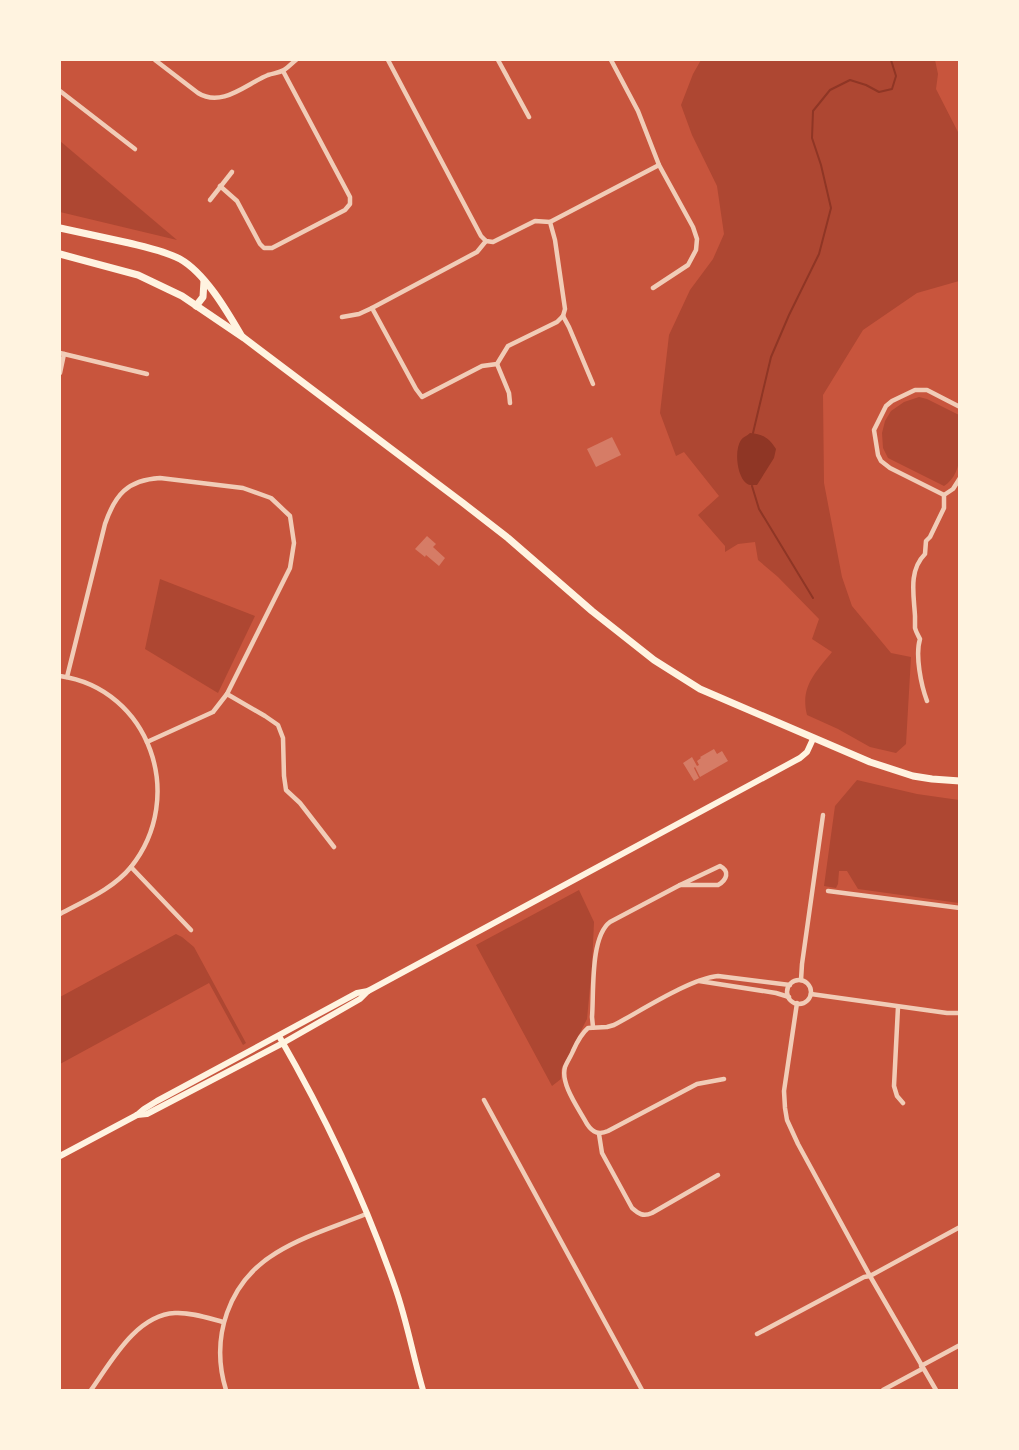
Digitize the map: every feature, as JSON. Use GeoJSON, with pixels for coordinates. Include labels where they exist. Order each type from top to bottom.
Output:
{"type":"FeatureCollection","features":[{"type":"Feature","properties":{"kind":"main road"},"geometry":{"type":"LineString","coordinates":[[60,228],[152,248],[181,259],[204,281],[244,338]]}},
{"type":"Feature","properties":{"kind":"main road"},"geometry":{"type":"LineString","coordinates":[[60,254],[138,275],[182,296],[244,338],[508,538],[592,611],[663,667],[700,689],[813,739],[892,770],[932,779],[960,781]]}},
{"type":"Feature","properties":{"kind":"main road"},"geometry":{"type":"LineString","coordinates":[[196,306],[203,297],[204,281]]}},
{"type":"Feature","properties":{"kind":"main road"},"geometry":{"type":"LineString","coordinates":[[137,1115],[147,1114],[283,1043],[360,999],[368,991],[800,758],[807,752],[813,739]]}},
{"type":"Feature","properties":{"kind":"main road"},"geometry":{"type":"LineString","coordinates":[[60,1156],[357,993],[368,991]]}},
{"type":"Feature","properties":{"kind":"main road"},"geometry":{"type":"LineString","coordinates":[[279,1036],[334,1139],[366,1214],[395,1286],[423,1391]]}},
{"type":"Feature","properties":{"kind":"street"},"geometry":{"type":"LineString","coordinates":[[155,60],[198,93],[210,98],[227,96],[271,74],[283,71],[296,60]]}},
{"type":"Feature","properties":{"kind":"street"},"geometry":{"type":"LineString","coordinates":[[388,60],[486,241],[493,242],[535,221],[550,222],[659,165]]}},
{"type":"Feature","properties":{"kind":"street"},"geometry":{"type":"LineString","coordinates":[[498,60],[529,117]]}},
{"type":"Feature","properties":{"kind":"street"},"geometry":{"type":"LineString","coordinates":[[611,60],[638,111],[659,165],[697,239],[696,250],[688,265],[653,288]]}},
{"type":"Feature","properties":{"kind":"street"},"geometry":{"type":"LineString","coordinates":[[220,186],[237,201],[264,248],[272,248],[345,210],[350,204],[350,197],[283,71]]}},
{"type":"Feature","properties":{"kind":"street"},"geometry":{"type":"LineString","coordinates":[[60,91],[135,149]]}},
{"type":"Feature","properties":{"kind":"street"},"geometry":{"type":"LineString","coordinates":[[210,200],[232,172]]}},
{"type":"Feature","properties":{"kind":"street"},"geometry":{"type":"LineString","coordinates":[[372,308],[422,397],[482,366],[496,364],[508,346],[557,322],[563,316],[565,302],[550,222]]}},
{"type":"Feature","properties":{"kind":"street"},"geometry":{"type":"LineString","coordinates":[[342,317],[372,308],[477,252],[486,241]]}},
{"type":"Feature","properties":{"kind":"street"},"geometry":{"type":"LineString","coordinates":[[563,316],[593,384]]}},
{"type":"Feature","properties":{"kind":"street"},"geometry":{"type":"LineString","coordinates":[[60,373],[62,354],[147,374]]}},
{"type":"Feature","properties":{"kind":"street"},"geometry":{"type":"LineString","coordinates":[[496,364],[509,393],[510,403]]}},
{"type":"Feature","properties":{"kind":"street"},"geometry":{"type":"LineString","coordinates":[[944,495],[881,461],[877,455],[874,430],[886,406],[915,390],[927,390],[960,407]]}},
{"type":"Feature","properties":{"kind":"street"},"geometry":{"type":"LineString","coordinates":[[67,677],[105,524],[111,507],[121,493],[133,484],[160,478],[243,488],[271,498],[290,516],[295,543],[290,568],[227,694],[213,712],[148,742]]}},
{"type":"Feature","properties":{"kind":"street"},"geometry":{"type":"LineString","coordinates":[[944,495],[953,489],[960,478]]}},
{"type":"Feature","properties":{"kind":"street"},"geometry":{"type":"LineString","coordinates":[[927,701],[922,689],[918,646],[920,639],[914,627],[912,594],[914,578],[925,554],[926,541],[943,508],[944,495]]}},
{"type":"Feature","properties":{"kind":"street"},"geometry":{"type":"LineString","coordinates":[[60,676],[92,686],[109,695],[128,713],[148,742],[158,779],[158,799],[152,829],[148,841],[131,867],[102,890],[60,914]]}},
{"type":"Feature","properties":{"kind":"street"},"geometry":{"type":"LineString","coordinates":[[227,694],[278,725],[283,738],[286,790],[300,803],[334,847]]}},
{"type":"Feature","properties":{"kind":"street"},"geometry":{"type":"LineString","coordinates":[[801,980],[823,815]]}},
{"type":"Feature","properties":{"kind":"street"},"geometry":{"type":"LineString","coordinates":[[593,1027],[596,945],[602,929],[610,922],[680,885],[720,866],[726,872],[723,882],[718,885],[680,885]]}},
{"type":"Feature","properties":{"kind":"street"},"geometry":{"type":"LineString","coordinates":[[131,867],[191,930]]}},
{"type":"Feature","properties":{"kind":"street"},"geometry":{"type":"LineString","coordinates":[[828,891],[960,908]]}},
{"type":"Feature","properties":{"kind":"street"},"geometry":{"type":"LineString","coordinates":[[724,1079],[697,1084],[608,1131],[599,1133],[587,1124],[564,1076],[565,1068],[582,1033],[589,1027],[614,1025],[710,976],[790,985]]}},
{"type":"Feature","properties":{"kind":"street"},"geometry":{"type":"LineString","coordinates":[[698,981],[783,994],[797,1003],[807,1001],[811,990],[808,984],[801,980],[794,981],[787,991],[789,997]]}},
{"type":"Feature","properties":{"kind":"street"},"geometry":{"type":"LineString","coordinates":[[811,994],[960,1013]]}},
{"type":"Feature","properties":{"kind":"street"},"geometry":{"type":"LineString","coordinates":[[797,1003],[784,1091],[787,1120],[870,1276],[936,1391]]}},
{"type":"Feature","properties":{"kind":"street"},"geometry":{"type":"LineString","coordinates":[[898,1007],[894,1086],[903,1103]]}},
{"type":"Feature","properties":{"kind":"street"},"geometry":{"type":"LineString","coordinates":[[484,1100],[642,1391]]}},
{"type":"Feature","properties":{"kind":"street"},"geometry":{"type":"LineString","coordinates":[[599,1133],[602,1153],[632,1208],[638,1214],[645,1216],[652,1213],[718,1175]]}},
{"type":"Feature","properties":{"kind":"street"},"geometry":{"type":"LineString","coordinates":[[226,1391],[220,1362],[223,1322],[238,1289],[251,1272],[290,1245],[366,1214]]}},
{"type":"Feature","properties":{"kind":"street"},"geometry":{"type":"LineString","coordinates":[[757,1334],[960,1227]]}},
{"type":"Feature","properties":{"kind":"street"},"geometry":{"type":"LineString","coordinates":[[91,1391],[124,1342],[151,1319],[174,1312],[223,1322]]}},
{"type":"Feature","properties":{"kind":"street"},"geometry":{"type":"LineString","coordinates":[[883,1391],[960,1345]]}},
{"type":"Feature","properties":{"kind":"shaded area"},"geometry":{"type":"Polygon","coordinates":[[[701,60],[935,60],[938,74],[936,89],[959,134],[959,281],[917,293],[863,330],[823,395],[824,483],[842,577],[852,606],[891,653],[911,657],[906,744],[896,753],[870,747],[807,715],[807,688],[832,652],[812,639],[819,619],[758,560],[755,542],[738,544],[725,552],[725,546],[698,515],[719,496],[684,452],[676,456],[660,413],[669,335],[690,290],[713,259],[724,234],[717,186],[692,135],[681,105],[701,60]]]}},
{"type":"Feature","properties":{"kind":"shaded area"},"geometry":{"type":"Polygon","coordinates":[[[60,141],[177,240],[60,212],[60,141]]]}},
{"type":"Feature","properties":{"kind":"shaded area"},"geometry":{"type":"Polygon","coordinates":[[[919,397],[959,415],[959,463],[951,480],[944,486],[888,458],[883,448],[882,433],[891,411],[904,402],[919,397]]]}},
{"type":"Feature","properties":{"kind":"shaded area"},"geometry":{"type":"Polygon","coordinates":[[[750,433],[765,437],[776,449],[774,458],[757,485],[748,485],[743,480],[738,463],[739,444],[750,433]]]}},
{"type":"Feature","properties":{"kind":"shaded area"},"geometry":{"type":"Polygon","coordinates":[[[160,579],[255,616],[218,693],[145,649],[160,579]]]}},
{"type":"Feature","properties":{"kind":"shaded area"},"geometry":{"type":"Polygon","coordinates":[[[857,780],[917,794],[959,800],[959,903],[858,889],[847,871],[839,871],[836,888],[824,886],[835,806],[857,780]]]}},
{"type":"Feature","properties":{"kind":"shaded area"},"geometry":{"type":"Polygon","coordinates":[[[579,890],[594,922],[587,1019],[561,1070],[561,1079],[552,1086],[476,945],[579,890]]]}},
{"type":"Feature","properties":{"kind":"shaded area"},"geometry":{"type":"Polygon","coordinates":[[[176,934],[194,947],[246,1043],[243,1045],[209,983],[60,1064],[60,997],[176,934]]]}},
{"type":"Feature","properties":{"kind":"building"},"geometry":{"type":"Polygon","coordinates":[[[612,437],[621,455],[596,467],[587,449],[612,437]]]}},
{"type":"Feature","properties":{"kind":"building"},"geometry":{"type":"Polygon","coordinates":[[[427,536],[436,544],[433,547],[445,558],[439,566],[415,549],[427,536]]]}},
{"type":"Feature","properties":{"kind":"building"},"geometry":{"type":"Polygon","coordinates":[[[714,749],[717,754],[722,751],[728,761],[700,777],[695,767],[699,778],[694,781],[683,763],[692,757],[697,766],[700,757],[714,749]]]}},
{"type":"Feature","properties":{"kind":"waterway"},"geometry":{"type":"LineString","coordinates":[[753,433],[771,357],[819,254],[831,208],[812,138],[813,111],[830,90],[850,80],[879,92],[892,89],[896,76],[891,60]]}},
{"type":"Feature","properties":{"kind":"waterway"},"geometry":{"type":"LineString","coordinates":[[752,486],[759,509],[813,598]]}}]}
